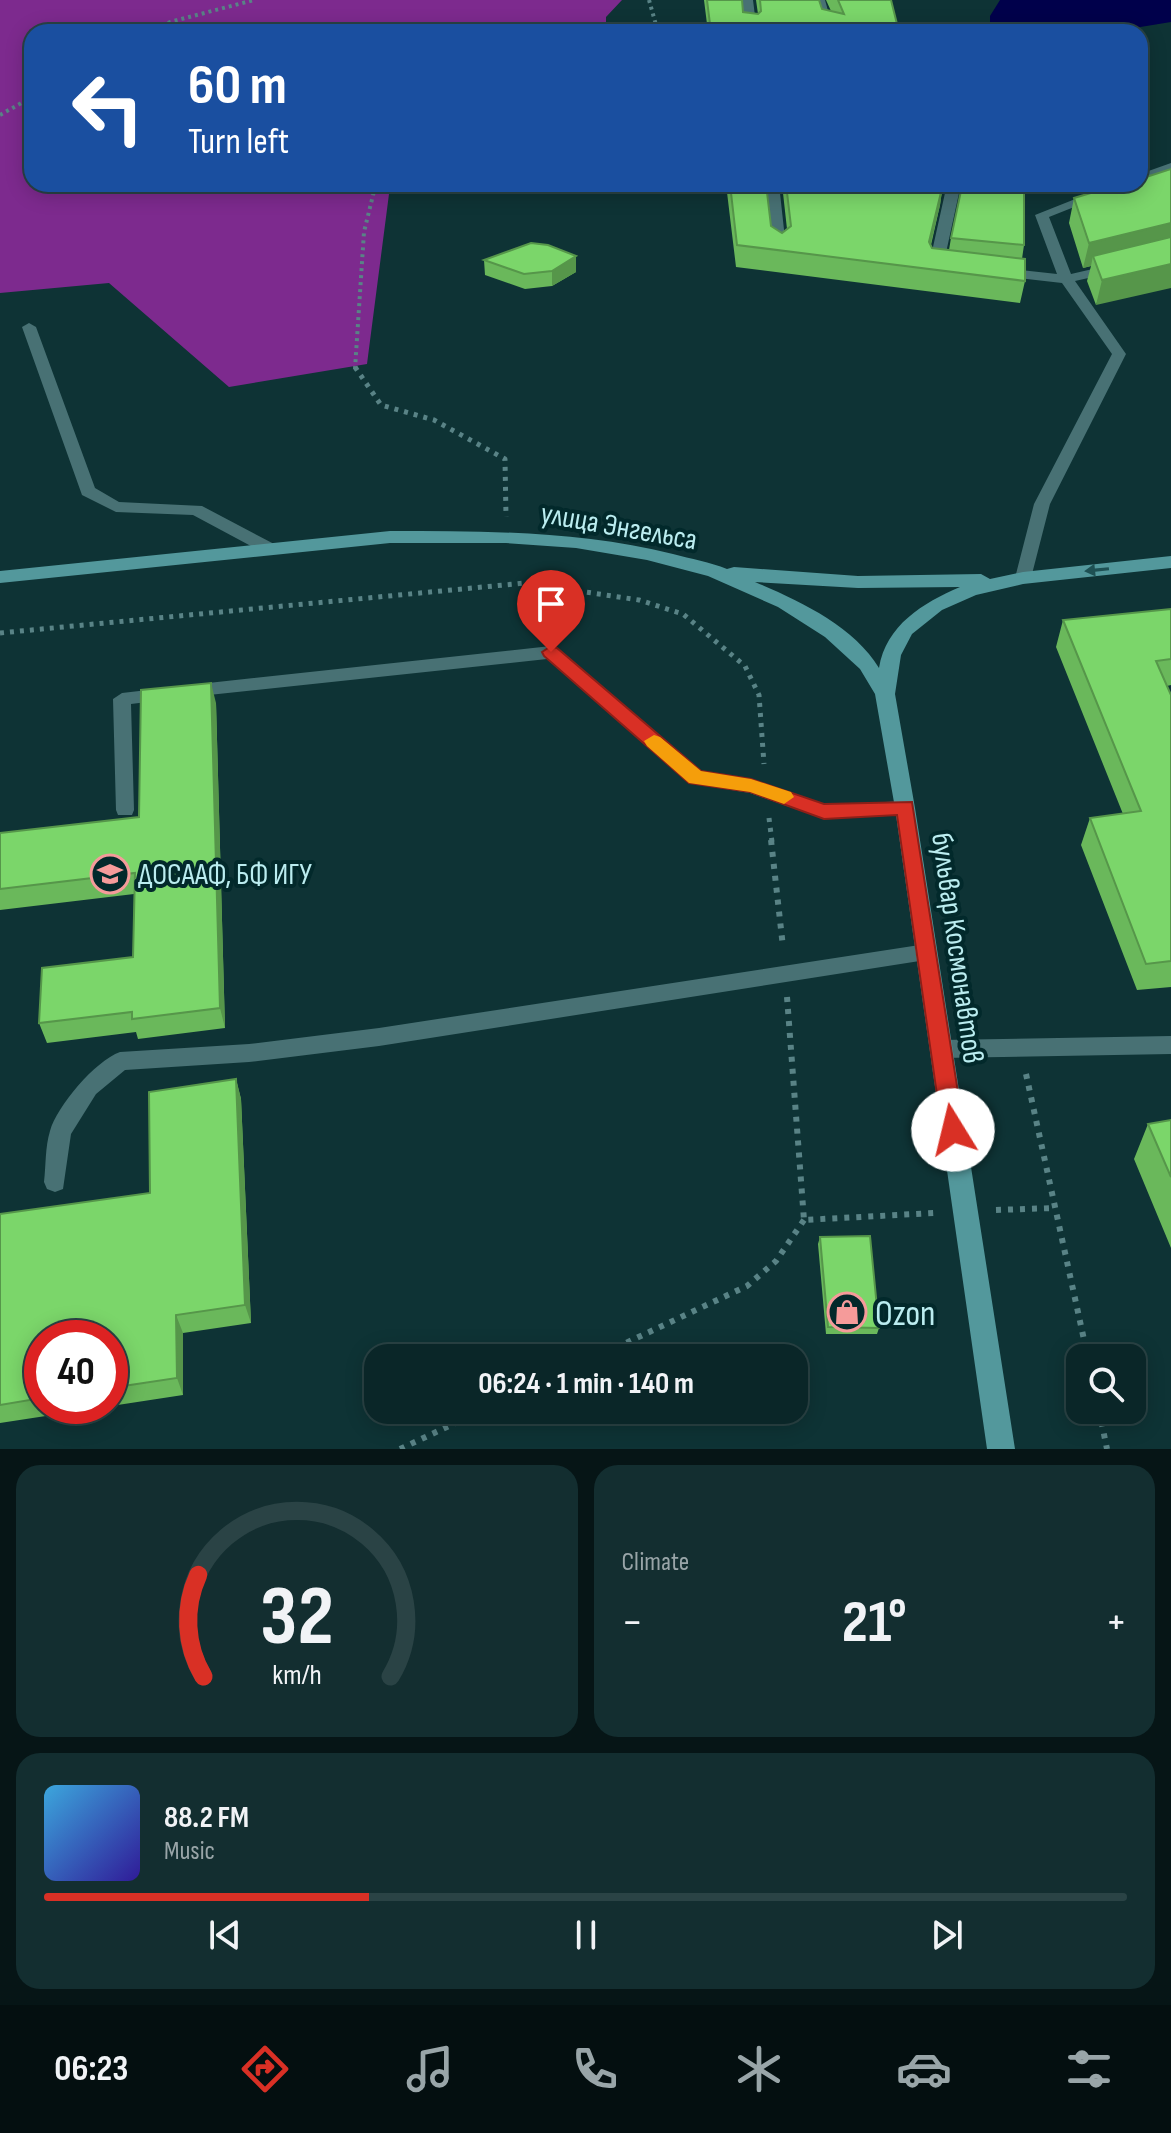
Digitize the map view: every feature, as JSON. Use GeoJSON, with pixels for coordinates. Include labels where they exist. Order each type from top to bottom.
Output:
{"type":"FeatureCollection","features":[{"type":"Feature","properties":{"kind":"street","name":"улица Энгельса"},"geometry":{"type":"LineString","coordinates":[[0,577],[390,537],[506,537],[576,542],[633,551],[714,571],[785,602],[832,632],[867,664],[885,694]]}},
{"type":"Feature","properties":{"kind":"street"},"geometry":{"type":"LineString","coordinates":[[714,571],[810,582],[891,585],[1023,578],[1171,562]]}},
{"type":"Feature","properties":{"kind":"street"},"geometry":{"type":"LineString","coordinates":[[885,694],[891,655],[905,630],[935,605],[971,590],[1023,578]]}},
{"type":"Feature","properties":{"kind":"street","name":"бульвар Космонавтов"},"geometry":{"type":"LineString","coordinates":[[885,694],[905,808],[1001,1449]]}},
{"type":"Feature","properties":{"kind":"lane"},"geometry":{"type":"LineString","coordinates":[[747,0],[750,24]]}},
{"type":"Feature","properties":{"kind":"lane"},"geometry":{"type":"LineString","coordinates":[[819,0],[826,24]]}},
{"type":"Feature","properties":{"kind":"lane"},"geometry":{"type":"LineString","coordinates":[[1148,175],[1171,167]]}},
{"type":"Feature","properties":{"kind":"lane"},"geometry":{"type":"LineString","coordinates":[[773,192],[779,248]]}},
{"type":"Feature","properties":{"kind":"lane"},"geometry":{"type":"LineString","coordinates":[[954,192],[936,265],[1066,279],[1126,265]]}},
{"type":"Feature","properties":{"kind":"lane"},"geometry":{"type":"LineString","coordinates":[[1023,578],[1042,504],[1119,354],[1066,279],[1038,212],[1100,192]]}},
{"type":"Feature","properties":{"kind":"lane"},"geometry":{"type":"LineString","coordinates":[[29,327],[88,491],[116,507],[196,510],[270,549]]}},
{"type":"Feature","properties":{"kind":"lane"},"geometry":{"type":"LineString","coordinates":[[125,810],[122,699],[551,652],[696,778],[766,791],[824,812],[905,808]]}},
{"type":"Feature","properties":{"kind":"lane"},"geometry":{"type":"LineString","coordinates":[[55,1182],[60,1132],[88,1088],[120,1061],[249,1053],[379,1037],[926,952]]}},
{"type":"Feature","properties":{"kind":"lane"},"geometry":{"type":"LineString","coordinates":[[941,1049],[1171,1045]]}},
{"type":"Feature","properties":{"kind":"path"},"geometry":{"type":"LineString","coordinates":[[166,24],[254,0]]}},
{"type":"Feature","properties":{"kind":"path"},"geometry":{"type":"LineString","coordinates":[[649,0],[656,24]]}},
{"type":"Feature","properties":{"kind":"path"},"geometry":{"type":"LineString","coordinates":[[0,115],[24,102]]}},
{"type":"Feature","properties":{"kind":"path"},"geometry":{"type":"LineString","coordinates":[[374,192],[364,232],[355,370],[381,405],[434,420],[505,459],[506,537]]}},
{"type":"Feature","properties":{"kind":"path"},"geometry":{"type":"LineString","coordinates":[[0,633],[525,583],[639,600],[683,614],[745,666],[759,695],[786,974],[804,1220],[776,1261],[747,1286],[624,1344]]}},
{"type":"Feature","properties":{"kind":"path"},"geometry":{"type":"LineString","coordinates":[[1020,1046],[1085,1344]]}},
{"type":"Feature","properties":{"kind":"path"},"geometry":{"type":"LineString","coordinates":[[804,1220],[1055,1208]]}},
{"type":"Feature","properties":{"kind":"path"},"geometry":{"type":"LineString","coordinates":[[400,1449],[453,1424]]}},
{"type":"Feature","properties":{"kind":"path"},"geometry":{"type":"LineString","coordinates":[[1102,1424],[1107,1449]]}},
{"type":"Feature","properties":{"kind":"shaded area"},"geometry":{"type":"Polygon","coordinates":[[[0,0],[622,0],[606,17],[606,24],[24,24],[24,192],[429,192],[389,194],[367,364],[229,387],[109,283],[0,293],[0,0]]]}},
{"type":"Feature","properties":{"kind":"shaded area"},"geometry":{"type":"Polygon","coordinates":[[[1000,0],[1171,0],[1171,22],[1148,26],[990,24],[990,16],[1000,0]]]}},
{"type":"Feature","properties":{"kind":"building"},"geometry":{"type":"Polygon","coordinates":[[[707,0],[742,0],[743,12],[758,14],[761,11],[760,0],[819,0],[822,9],[844,14],[838,0],[891,0],[897,24],[710,24],[707,0]]]}},
{"type":"Feature","properties":{"kind":"building"},"geometry":{"type":"Polygon","coordinates":[[[1171,169],[1171,223],[1089,243],[1074,198],[1094,192],[1148,192],[1148,176],[1171,169]]]}},
{"type":"Feature","properties":{"kind":"building"},"geometry":{"type":"Polygon","coordinates":[[[731,192],[767,192],[771,226],[782,233],[791,226],[787,192],[941,192],[929,242],[932,248],[1025,259],[1025,281],[737,245],[731,192]]]}},
{"type":"Feature","properties":{"kind":"building"},"geometry":{"type":"Polygon","coordinates":[[[961,192],[1024,192],[1024,245],[951,238],[961,192]]]}},
{"type":"Feature","properties":{"kind":"building"},"geometry":{"type":"Polygon","coordinates":[[[1171,237],[1171,264],[1102,280],[1093,256],[1171,237]]]}},
{"type":"Feature","properties":{"kind":"building"},"geometry":{"type":"Polygon","coordinates":[[[531,243],[548,245],[576,256],[552,271],[524,274],[484,260],[531,243]]]}},
{"type":"Feature","properties":{"kind":"building"},"geometry":{"type":"Polygon","coordinates":[[[1171,609],[1171,659],[1156,661],[1171,695],[1171,961],[1146,964],[1090,818],[1141,811],[1063,620],[1171,609]]]}},
{"type":"Feature","properties":{"kind":"building","name":"ДОСААФ, БФ ИГУ"},"geometry":{"type":"Polygon","coordinates":[[[211,683],[220,1008],[132,1019],[132,1012],[39,1023],[42,968],[133,957],[135,873],[0,889],[0,833],[139,817],[141,690],[211,683]]]}},
{"type":"Feature","properties":{"kind":"building"},"geometry":{"type":"Polygon","coordinates":[[[236,1079],[245,1305],[176,1315],[177,1378],[128,1385],[128,1320],[24,1320],[24,1401],[0,1405],[0,1214],[150,1193],[149,1092],[236,1079]]]}},
{"type":"Feature","properties":{"kind":"building"},"geometry":{"type":"Polygon","coordinates":[[[1171,1120],[1171,1177],[1148,1124],[1171,1120]]]}},
{"type":"Feature","properties":{"kind":"building"},"geometry":{"type":"Polygon","coordinates":[[[870,1236],[879,1328],[828,1327],[820,1237],[870,1236]]]}},
{"type":"Feature","properties":{"kind":"slow traffic"},"geometry":{"type":"LineString","coordinates":[[654,741],[696,778],[751,786],[784,797]]}},
{"type":"Feature","properties":{"kind":"place","name":"ДОСААФ, БФ ИГУ"},"geometry":{"type":"Point","coordinates":[110,874]}},
{"type":"Feature","properties":{"kind":"place","name":"Ozon"},"geometry":{"type":"Point","coordinates":[847,1312]}},
{"type":"Feature","properties":{"kind":"route"},"geometry":{"type":"LineString","coordinates":[[551,652],[696,778],[751,786],[824,812],[905,808],[953,1130]]}}]}
